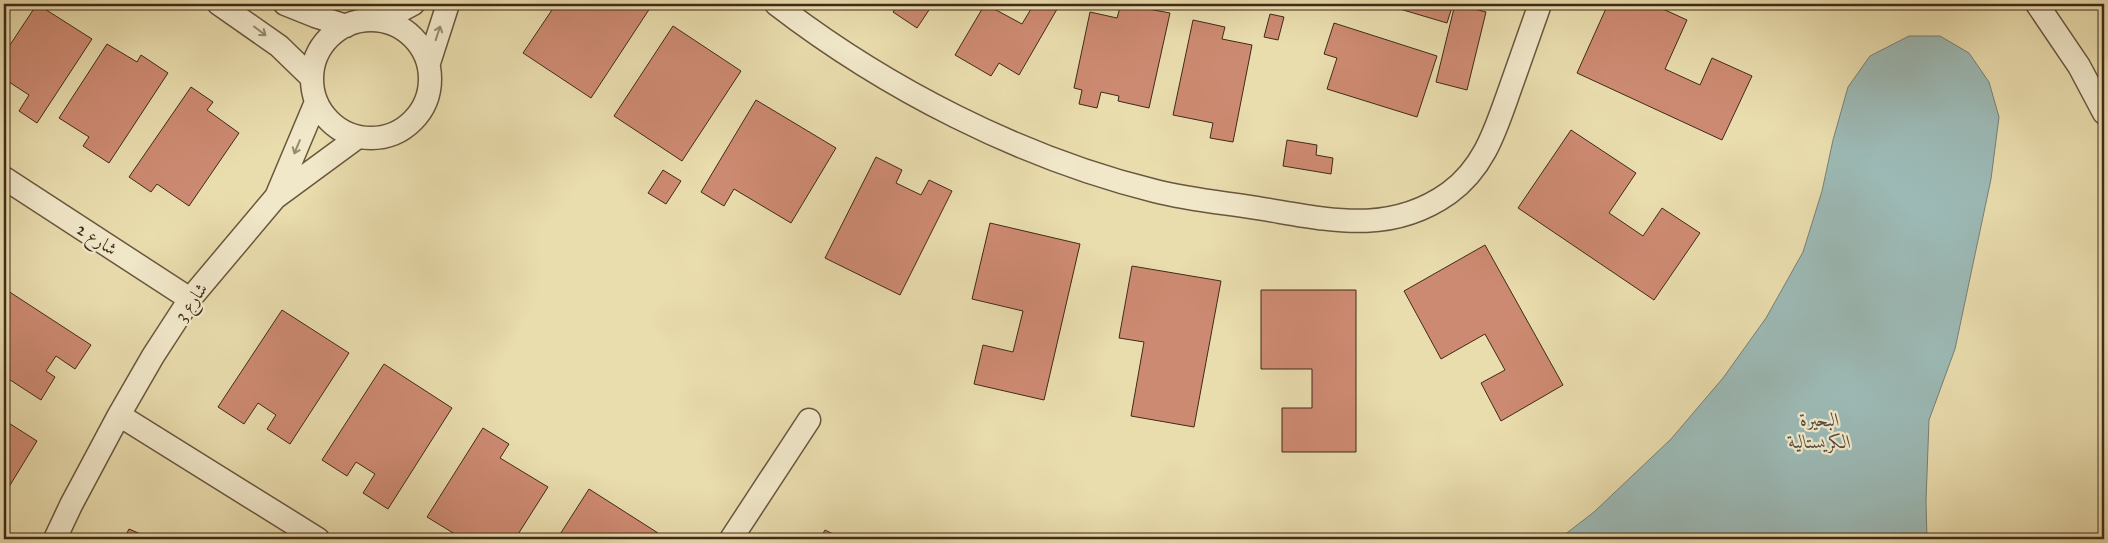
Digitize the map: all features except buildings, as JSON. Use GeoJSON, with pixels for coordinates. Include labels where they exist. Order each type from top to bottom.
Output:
{"type":"FeatureCollection","features":[{"type":"Feature","properties":{"kind":"street"},"geometry":{"type":"LineString","coordinates":[[219,4],[279,46],[312,78]]}},
{"type":"Feature","properties":{"kind":"street"},"geometry":{"type":"LineString","coordinates":[[285,4],[346,26]]}},
{"type":"Feature","properties":{"kind":"street"},"geometry":{"type":"LineString","coordinates":[[413,4],[383,20],[363,21],[346,26],[328,39],[316,57],[312,78],[316,102],[326,118],[341,130],[358,137],[378,138],[396,134],[413,121],[425,104],[430,84],[429,63],[448,4]]}},
{"type":"Feature","properties":{"kind":"street"},"geometry":{"type":"LineString","coordinates":[[776,4],[846,53],[895,83],[996,135],[1067,164],[1158,192],[1300,215],[1367,222],[1388,220],[1410,214],[1429,205],[1450,192],[1468,176],[1483,158],[1494,136],[1540,4]]}},
{"type":"Feature","properties":{"kind":"street"},"geometry":{"type":"LineString","coordinates":[[2036,4],[2079,66],[2104,113]]}},
{"type":"Feature","properties":{"kind":"street"},"geometry":{"type":"LineString","coordinates":[[383,20],[403,29],[419,44],[429,63]]}},
{"type":"Feature","properties":{"kind":"street"},"geometry":{"type":"LineString","coordinates":[[276,198],[316,102]]}},
{"type":"Feature","properties":{"kind":"street"},"geometry":{"type":"LineString","coordinates":[[276,198],[358,137]]}},
{"type":"Feature","properties":{"kind":"street","name":"شارع 2"},"geometry":{"type":"LineString","coordinates":[[4,178],[190,300]]}},
{"type":"Feature","properties":{"kind":"street","name":"شارع 3"},"geometry":{"type":"LineString","coordinates":[[55,539],[119,415],[153,356],[190,300],[276,198]]}},
{"type":"Feature","properties":{"kind":"street"},"geometry":{"type":"LineString","coordinates":[[119,415],[318,539]]}},
{"type":"Feature","properties":{"kind":"street"},"geometry":{"type":"LineString","coordinates":[[731,539],[810,420]]}},
{"type":"Feature","properties":{"kind":"water","name":"البحيرة الكريستالية"},"geometry":{"type":"Polygon","coordinates":[[[1909,36],[1940,36],[1969,53],[1989,82],[1999,117],[1991,179],[1955,349],[1929,420],[1926,501],[1927,539],[1559,539],[1594,512],[1671,439],[1723,378],[1766,318],[1803,252],[1822,191],[1833,140],[1848,87],[1870,56],[1909,36]]]}}]}
